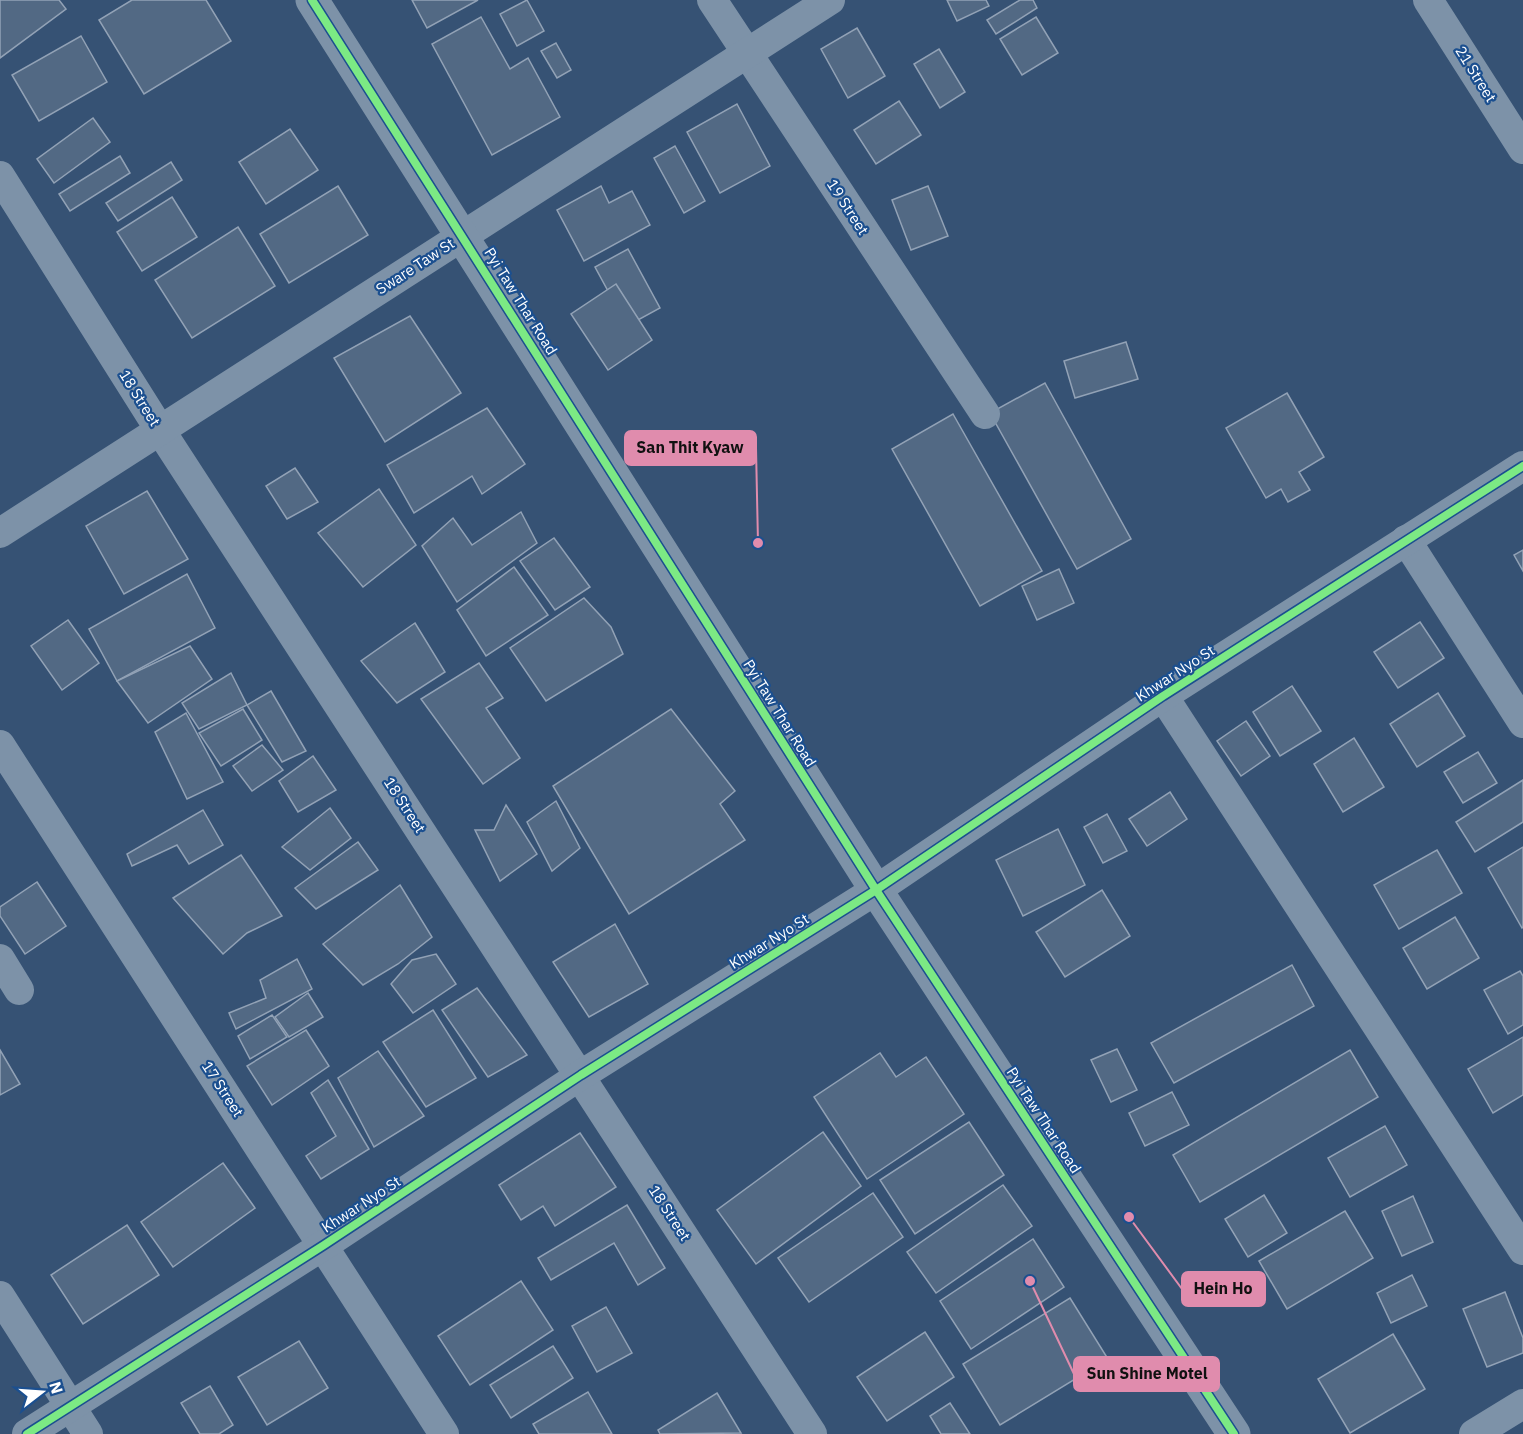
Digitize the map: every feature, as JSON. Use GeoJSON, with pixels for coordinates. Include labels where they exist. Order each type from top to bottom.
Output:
{"type":"FeatureCollection","features":[{"type":"Feature","properties":{"kind":"street","name":"Pyi Taw Thar Road"},"geometry":{"type":"LineString","coordinates":[[312,0],[876,890],[1234,1434]]}},
{"type":"Feature","properties":{"kind":"street","name":"19 Street"},"geometry":{"type":"LineString","coordinates":[[712,0],[985,414]]}},
{"type":"Feature","properties":{"kind":"street","name":"Sware Taw St"},"geometry":{"type":"LineString","coordinates":[[0,533],[830,0]]}},
{"type":"Feature","properties":{"kind":"street","name":"21 Street"},"geometry":{"type":"LineString","coordinates":[[1428,0],[1523,149]]}},
{"type":"Feature","properties":{"kind":"street","name":"18 Street"},"geometry":{"type":"LineString","coordinates":[[0,176],[160,430],[812,1434]]}},
{"type":"Feature","properties":{"kind":"street","name":"Khwar Nyo St"},"geometry":{"type":"LineString","coordinates":[[27,1434],[324,1245],[581,1075],[876,890],[1163,696],[1523,466]]}},
{"type":"Feature","properties":{"kind":"street"},"geometry":{"type":"LineString","coordinates":[[1406,540],[1523,723]]}},
{"type":"Feature","properties":{"kind":"street"},"geometry":{"type":"LineString","coordinates":[[1163,696],[1523,1250]]}},
{"type":"Feature","properties":{"kind":"street","name":"17 Street"},"geometry":{"type":"LineString","coordinates":[[2,755],[324,1245],[444,1434]]}},
{"type":"Feature","properties":{"kind":"street"},"geometry":{"type":"LineString","coordinates":[[0,958],[19,990]]}},
{"type":"Feature","properties":{"kind":"street"},"geometry":{"type":"LineString","coordinates":[[0,1296],[88,1434]]}},
{"type":"Feature","properties":{"kind":"street"},"geometry":{"type":"LineString","coordinates":[[1474,1434],[1523,1404]]}},
{"type":"Feature","properties":{"kind":"building"},"geometry":{"type":"Polygon","coordinates":[[[0,0],[59,0],[66,9],[0,58],[0,0]]]}},
{"type":"Feature","properties":{"kind":"building"},"geometry":{"type":"Polygon","coordinates":[[[132,0],[206,0],[231,41],[144,94],[99,20],[132,0]]]}},
{"type":"Feature","properties":{"kind":"building"},"geometry":{"type":"Polygon","coordinates":[[[412,0],[478,0],[427,28],[412,0]]]}},
{"type":"Feature","properties":{"kind":"building"},"geometry":{"type":"Polygon","coordinates":[[[527,0],[544,31],[517,46],[500,14],[527,0]]]}},
{"type":"Feature","properties":{"kind":"building"},"geometry":{"type":"Polygon","coordinates":[[[947,0],[986,0],[989,6],[957,21],[947,0]]]}},
{"type":"Feature","properties":{"kind":"building"},"geometry":{"type":"Polygon","coordinates":[[[1020,0],[1033,0],[1037,8],[996,34],[987,20],[1020,0]]]}},
{"type":"Feature","properties":{"kind":"building"},"geometry":{"type":"Polygon","coordinates":[[[481,17],[510,69],[528,58],[560,117],[492,155],[432,44],[481,17]]]}},
{"type":"Feature","properties":{"kind":"building"},"geometry":{"type":"Polygon","coordinates":[[[1036,17],[1058,53],[1022,75],[1000,39],[1036,17]]]}},
{"type":"Feature","properties":{"kind":"building"},"geometry":{"type":"Polygon","coordinates":[[[857,28],[885,76],[848,98],[821,49],[857,28]]]}},
{"type":"Feature","properties":{"kind":"building"},"geometry":{"type":"Polygon","coordinates":[[[81,36],[107,82],[39,121],[12,75],[81,36]]]}},
{"type":"Feature","properties":{"kind":"building"},"geometry":{"type":"Polygon","coordinates":[[[556,43],[571,70],[557,78],[541,51],[556,43]]]}},
{"type":"Feature","properties":{"kind":"building"},"geometry":{"type":"Polygon","coordinates":[[[939,49],[965,92],[940,108],[914,64],[939,49]]]}},
{"type":"Feature","properties":{"kind":"building"},"geometry":{"type":"Polygon","coordinates":[[[899,101],[921,135],[876,164],[854,130],[899,101]]]}},
{"type":"Feature","properties":{"kind":"building"},"geometry":{"type":"Polygon","coordinates":[[[737,104],[770,166],[720,193],[687,132],[737,104]]]}},
{"type":"Feature","properties":{"kind":"building"},"geometry":{"type":"Polygon","coordinates":[[[93,118],[110,142],[54,183],[37,159],[93,118]]]}},
{"type":"Feature","properties":{"kind":"building"},"geometry":{"type":"Polygon","coordinates":[[[290,129],[318,170],[266,204],[239,162],[290,129]]]}},
{"type":"Feature","properties":{"kind":"building"},"geometry":{"type":"Polygon","coordinates":[[[675,146],[705,201],[684,213],[654,158],[675,146]]]}},
{"type":"Feature","properties":{"kind":"building"},"geometry":{"type":"Polygon","coordinates":[[[120,156],[130,173],[70,211],[59,194],[120,156]]]}},
{"type":"Feature","properties":{"kind":"building"},"geometry":{"type":"Polygon","coordinates":[[[171,162],[182,180],[118,221],[106,203],[171,162]]]}},
{"type":"Feature","properties":{"kind":"building"},"geometry":{"type":"Polygon","coordinates":[[[338,186],[368,235],[289,283],[260,234],[338,186]]]}},
{"type":"Feature","properties":{"kind":"building"},"geometry":{"type":"Polygon","coordinates":[[[601,186],[609,203],[632,191],[650,225],[584,261],[557,210],[601,186]]]}},
{"type":"Feature","properties":{"kind":"building"},"geometry":{"type":"Polygon","coordinates":[[[928,186],[948,236],[911,250],[892,200],[928,186]]]}},
{"type":"Feature","properties":{"kind":"building"},"geometry":{"type":"Polygon","coordinates":[[[172,197],[197,237],[142,271],[117,232],[172,197]]]}},
{"type":"Feature","properties":{"kind":"building"},"geometry":{"type":"Polygon","coordinates":[[[238,227],[275,286],[192,338],[155,280],[238,227]]]}},
{"type":"Feature","properties":{"kind":"building"},"geometry":{"type":"Polygon","coordinates":[[[628,249],[660,308],[627,326],[595,267],[628,249]]]}},
{"type":"Feature","properties":{"kind":"building"},"geometry":{"type":"Polygon","coordinates":[[[616,284],[652,340],[608,370],[571,314],[616,284]]]}},
{"type":"Feature","properties":{"kind":"building"},"geometry":{"type":"Polygon","coordinates":[[[410,316],[461,393],[385,442],[334,358],[410,316]]]}},
{"type":"Feature","properties":{"kind":"building"},"geometry":{"type":"Polygon","coordinates":[[[1126,342],[1138,379],[1075,398],[1064,361],[1126,342]]]}},
{"type":"Feature","properties":{"kind":"building"},"geometry":{"type":"Polygon","coordinates":[[[1045,383],[1131,539],[1077,569],[990,413],[1045,383]]]}},
{"type":"Feature","properties":{"kind":"building"},"geometry":{"type":"Polygon","coordinates":[[[1287,393],[1324,457],[1299,472],[1310,490],[1288,502],[1281,489],[1266,498],[1226,428],[1287,393]]]}},
{"type":"Feature","properties":{"kind":"building"},"geometry":{"type":"Polygon","coordinates":[[[487,408],[525,464],[482,494],[472,476],[414,513],[387,465],[487,408]]]}},
{"type":"Feature","properties":{"kind":"building"},"geometry":{"type":"Polygon","coordinates":[[[953,414],[1042,571],[980,606],[892,449],[953,414]]]}},
{"type":"Feature","properties":{"kind":"building"},"geometry":{"type":"Polygon","coordinates":[[[295,468],[318,502],[287,519],[266,486],[295,468]]]}},
{"type":"Feature","properties":{"kind":"building"},"geometry":{"type":"Polygon","coordinates":[[[379,489],[416,545],[363,587],[318,533],[379,489]]]}},
{"type":"Feature","properties":{"kind":"building"},"geometry":{"type":"Polygon","coordinates":[[[147,491],[188,559],[124,594],[86,526],[147,491]]]}},
{"type":"Feature","properties":{"kind":"building"},"geometry":{"type":"Polygon","coordinates":[[[521,512],[537,543],[457,602],[422,546],[453,518],[472,545],[521,512]]]}},
{"type":"Feature","properties":{"kind":"building"},"geometry":{"type":"Polygon","coordinates":[[[554,538],[590,587],[555,610],[520,561],[554,538]]]}},
{"type":"Feature","properties":{"kind":"building"},"geometry":{"type":"Polygon","coordinates":[[[1523,550],[1523,571],[1514,555],[1523,550]]]}},
{"type":"Feature","properties":{"kind":"building"},"geometry":{"type":"Polygon","coordinates":[[[514,567],[548,615],[486,656],[457,610],[514,567]]]}},
{"type":"Feature","properties":{"kind":"building"},"geometry":{"type":"Polygon","coordinates":[[[1059,569],[1074,603],[1037,620],[1022,586],[1059,569]]]}},
{"type":"Feature","properties":{"kind":"building"},"geometry":{"type":"Polygon","coordinates":[[[187,574],[215,628],[117,681],[89,629],[187,574]]]}},
{"type":"Feature","properties":{"kind":"building"},"geometry":{"type":"Polygon","coordinates":[[[584,598],[611,627],[623,654],[546,701],[510,648],[584,598]]]}},
{"type":"Feature","properties":{"kind":"building"},"geometry":{"type":"Polygon","coordinates":[[[68,620],[99,663],[62,690],[31,646],[68,620]]]}},
{"type":"Feature","properties":{"kind":"building"},"geometry":{"type":"Polygon","coordinates":[[[1420,622],[1444,658],[1398,688],[1374,652],[1420,622]]]}},
{"type":"Feature","properties":{"kind":"building"},"geometry":{"type":"Polygon","coordinates":[[[415,623],[445,672],[397,703],[361,661],[415,623]]]}},
{"type":"Feature","properties":{"kind":"building"},"geometry":{"type":"Polygon","coordinates":[[[190,646],[212,679],[148,723],[117,681],[190,646]]]}},
{"type":"Feature","properties":{"kind":"building"},"geometry":{"type":"Polygon","coordinates":[[[479,663],[503,698],[486,708],[520,758],[483,784],[421,699],[479,663]]]}},
{"type":"Feature","properties":{"kind":"building"},"geometry":{"type":"Polygon","coordinates":[[[231,673],[247,705],[199,729],[182,703],[231,673]]]}},
{"type":"Feature","properties":{"kind":"building"},"geometry":{"type":"Polygon","coordinates":[[[1292,686],[1321,731],[1280,756],[1253,712],[1292,686]]]}},
{"type":"Feature","properties":{"kind":"building"},"geometry":{"type":"Polygon","coordinates":[[[271,691],[306,751],[282,762],[247,705],[271,691]]]}},
{"type":"Feature","properties":{"kind":"building"},"geometry":{"type":"Polygon","coordinates":[[[1438,693],[1465,736],[1417,767],[1390,724],[1438,693]]]}},
{"type":"Feature","properties":{"kind":"building"},"geometry":{"type":"Polygon","coordinates":[[[243,709],[262,740],[221,766],[199,733],[243,709]]]}},
{"type":"Feature","properties":{"kind":"building"},"geometry":{"type":"Polygon","coordinates":[[[671,709],[735,791],[720,804],[745,840],[629,914],[553,786],[671,709]]]}},
{"type":"Feature","properties":{"kind":"building"},"geometry":{"type":"Polygon","coordinates":[[[186,713],[223,782],[187,799],[155,732],[186,713]]]}},
{"type":"Feature","properties":{"kind":"building"},"geometry":{"type":"Polygon","coordinates":[[[1246,721],[1270,756],[1241,776],[1217,741],[1246,721]]]}},
{"type":"Feature","properties":{"kind":"building"},"geometry":{"type":"Polygon","coordinates":[[[1354,738],[1384,787],[1343,812],[1314,764],[1354,738]]]}},
{"type":"Feature","properties":{"kind":"building"},"geometry":{"type":"Polygon","coordinates":[[[262,745],[283,770],[252,791],[233,766],[262,745]]]}},
{"type":"Feature","properties":{"kind":"building"},"geometry":{"type":"Polygon","coordinates":[[[1478,752],[1497,783],[1463,803],[1444,772],[1478,752]]]}},
{"type":"Feature","properties":{"kind":"building"},"geometry":{"type":"Polygon","coordinates":[[[313,756],[336,790],[298,812],[279,781],[313,756]]]}},
{"type":"Feature","properties":{"kind":"building"},"geometry":{"type":"Polygon","coordinates":[[[1523,780],[1523,822],[1475,852],[1456,822],[1523,780]]]}},
{"type":"Feature","properties":{"kind":"building"},"geometry":{"type":"Polygon","coordinates":[[[1170,792],[1187,819],[1147,846],[1129,819],[1170,792]]]}},
{"type":"Feature","properties":{"kind":"building"},"geometry":{"type":"Polygon","coordinates":[[[556,801],[580,848],[552,871],[527,822],[556,801]]]}},
{"type":"Feature","properties":{"kind":"building"},"geometry":{"type":"Polygon","coordinates":[[[506,805],[537,854],[500,881],[475,830],[494,830],[506,805]]]}},
{"type":"Feature","properties":{"kind":"building"},"geometry":{"type":"Polygon","coordinates":[[[330,808],[351,838],[310,870],[282,847],[330,808]]]}},
{"type":"Feature","properties":{"kind":"building"},"geometry":{"type":"Polygon","coordinates":[[[203,810],[223,845],[189,864],[177,845],[132,866],[127,854],[203,810]]]}},
{"type":"Feature","properties":{"kind":"building"},"geometry":{"type":"Polygon","coordinates":[[[1107,814],[1127,851],[1103,863],[1084,827],[1107,814]]]}},
{"type":"Feature","properties":{"kind":"building"},"geometry":{"type":"Polygon","coordinates":[[[1058,829],[1085,885],[1023,916],[996,860],[1058,829]]]}},
{"type":"Feature","properties":{"kind":"building"},"geometry":{"type":"Polygon","coordinates":[[[358,842],[378,870],[316,909],[295,888],[358,842]]]}},
{"type":"Feature","properties":{"kind":"building"},"geometry":{"type":"Polygon","coordinates":[[[1523,847],[1523,927],[1522,928],[1488,868],[1523,847]]]}},
{"type":"Feature","properties":{"kind":"building"},"geometry":{"type":"Polygon","coordinates":[[[1437,850],[1462,893],[1399,929],[1374,885],[1437,850]]]}},
{"type":"Feature","properties":{"kind":"building"},"geometry":{"type":"Polygon","coordinates":[[[241,855],[282,916],[247,933],[223,954],[173,898],[241,855]]]}},
{"type":"Feature","properties":{"kind":"building"},"geometry":{"type":"Polygon","coordinates":[[[37,882],[66,926],[25,954],[0,916],[0,907],[37,882]]]}},
{"type":"Feature","properties":{"kind":"building"},"geometry":{"type":"Polygon","coordinates":[[[400,885],[432,937],[398,964],[363,985],[323,944],[400,885]]]}},
{"type":"Feature","properties":{"kind":"building"},"geometry":{"type":"Polygon","coordinates":[[[1102,890],[1130,936],[1065,977],[1036,932],[1102,890]]]}},
{"type":"Feature","properties":{"kind":"building"},"geometry":{"type":"Polygon","coordinates":[[[1455,917],[1479,958],[1427,989],[1403,948],[1455,917]]]}},
{"type":"Feature","properties":{"kind":"building"},"geometry":{"type":"Polygon","coordinates":[[[615,924],[648,984],[589,1017],[553,962],[615,924]]]}},
{"type":"Feature","properties":{"kind":"building"},"geometry":{"type":"Polygon","coordinates":[[[436,954],[456,984],[413,1013],[391,984],[412,960],[436,954]]]}},
{"type":"Feature","properties":{"kind":"building"},"geometry":{"type":"Polygon","coordinates":[[[297,959],[312,989],[236,1029],[229,1013],[266,998],[260,980],[297,959]]]}},
{"type":"Feature","properties":{"kind":"building"},"geometry":{"type":"Polygon","coordinates":[[[1292,965],[1314,1006],[1174,1083],[1151,1043],[1292,965]]]}},
{"type":"Feature","properties":{"kind":"building"},"geometry":{"type":"Polygon","coordinates":[[[1520,971],[1523,976],[1523,1025],[1508,1034],[1484,990],[1520,971]]]}},
{"type":"Feature","properties":{"kind":"building"},"geometry":{"type":"Polygon","coordinates":[[[477,988],[527,1055],[488,1077],[442,1010],[477,988]]]}},
{"type":"Feature","properties":{"kind":"building"},"geometry":{"type":"Polygon","coordinates":[[[308,993],[323,1017],[289,1037],[275,1017],[308,993]]]}},
{"type":"Feature","properties":{"kind":"building"},"geometry":{"type":"Polygon","coordinates":[[[433,1010],[476,1078],[426,1107],[383,1042],[433,1010]]]}},
{"type":"Feature","properties":{"kind":"building"},"geometry":{"type":"Polygon","coordinates":[[[272,1015],[287,1037],[250,1059],[238,1036],[272,1015]]]}},
{"type":"Feature","properties":{"kind":"building"},"geometry":{"type":"Polygon","coordinates":[[[306,1030],[329,1066],[272,1105],[247,1066],[306,1030]]]}},
{"type":"Feature","properties":{"kind":"building"},"geometry":{"type":"Polygon","coordinates":[[[1523,1037],[1523,1095],[1493,1113],[1468,1069],[1523,1037]]]}},
{"type":"Feature","properties":{"kind":"building"},"geometry":{"type":"Polygon","coordinates":[[[1117,1049],[1137,1090],[1111,1102],[1091,1060],[1117,1049]]]}},
{"type":"Feature","properties":{"kind":"building"},"geometry":{"type":"Polygon","coordinates":[[[0,1050],[20,1084],[0,1095],[0,1050]]]}},
{"type":"Feature","properties":{"kind":"building"},"geometry":{"type":"Polygon","coordinates":[[[1350,1050],[1378,1097],[1200,1202],[1173,1155],[1350,1050]]]}},
{"type":"Feature","properties":{"kind":"building"},"geometry":{"type":"Polygon","coordinates":[[[378,1051],[424,1116],[374,1147],[338,1078],[378,1051]]]}},
{"type":"Feature","properties":{"kind":"building"},"geometry":{"type":"Polygon","coordinates":[[[880,1053],[896,1077],[926,1057],[964,1114],[867,1179],[814,1097],[880,1053]]]}},
{"type":"Feature","properties":{"kind":"building"},"geometry":{"type":"Polygon","coordinates":[[[328,1080],[369,1149],[321,1179],[306,1156],[336,1136],[311,1093],[328,1080]]]}},
{"type":"Feature","properties":{"kind":"building"},"geometry":{"type":"Polygon","coordinates":[[[1172,1092],[1189,1125],[1145,1146],[1129,1113],[1172,1092]]]}},
{"type":"Feature","properties":{"kind":"building"},"geometry":{"type":"Polygon","coordinates":[[[969,1122],[1004,1175],[915,1234],[880,1180],[969,1122]]]}},
{"type":"Feature","properties":{"kind":"building"},"geometry":{"type":"Polygon","coordinates":[[[1385,1126],[1407,1165],[1350,1197],[1328,1158],[1385,1126]]]}},
{"type":"Feature","properties":{"kind":"building"},"geometry":{"type":"Polygon","coordinates":[[[823,1132],[861,1186],[756,1264],[717,1210],[823,1132]]]}},
{"type":"Feature","properties":{"kind":"building"},"geometry":{"type":"Polygon","coordinates":[[[580,1133],[616,1187],[555,1226],[543,1206],[521,1220],[499,1185],[580,1133]]]}},
{"type":"Feature","properties":{"kind":"building"},"geometry":{"type":"Polygon","coordinates":[[[223,1163],[255,1208],[173,1267],[141,1222],[223,1163]]]}},
{"type":"Feature","properties":{"kind":"building"},"geometry":{"type":"Polygon","coordinates":[[[1003,1185],[1032,1226],[936,1293],[907,1252],[1003,1185]]]}},
{"type":"Feature","properties":{"kind":"building"},"geometry":{"type":"Polygon","coordinates":[[[873,1193],[903,1237],[809,1302],[778,1258],[873,1193]]]}},
{"type":"Feature","properties":{"kind":"building"},"geometry":{"type":"Polygon","coordinates":[[[1264,1195],[1287,1233],[1248,1257],[1225,1219],[1264,1195]]]}},
{"type":"Feature","properties":{"kind":"building"},"geometry":{"type":"Polygon","coordinates":[[[1413,1196],[1433,1242],[1402,1256],[1382,1211],[1413,1196]]]}},
{"type":"Feature","properties":{"kind":"building"},"geometry":{"type":"Polygon","coordinates":[[[627,1205],[665,1268],[638,1285],[614,1243],[551,1280],[538,1258],[627,1205]]]}},
{"type":"Feature","properties":{"kind":"building"},"geometry":{"type":"Polygon","coordinates":[[[1345,1211],[1373,1258],[1287,1309],[1259,1261],[1345,1211]]]}},
{"type":"Feature","properties":{"kind":"building"},"geometry":{"type":"Polygon","coordinates":[[[127,1225],[159,1275],[83,1324],[51,1275],[127,1225]]]}},
{"type":"Feature","properties":{"kind":"building"},"geometry":{"type":"Polygon","coordinates":[[[1033,1239],[1064,1287],[971,1349],[940,1301],[1033,1239]]]}},
{"type":"Feature","properties":{"kind":"building"},"geometry":{"type":"Polygon","coordinates":[[[1412,1275],[1427,1306],[1391,1323],[1377,1293],[1412,1275]]]}},
{"type":"Feature","properties":{"kind":"building"},"geometry":{"type":"Polygon","coordinates":[[[521,1281],[553,1330],[470,1385],[438,1336],[521,1281]]]}},
{"type":"Feature","properties":{"kind":"building"},"geometry":{"type":"Polygon","coordinates":[[[1505,1292],[1523,1338],[1523,1353],[1487,1367],[1463,1309],[1505,1292]]]}},
{"type":"Feature","properties":{"kind":"building"},"geometry":{"type":"Polygon","coordinates":[[[1070,1298],[1108,1359],[1000,1425],[963,1364],[1070,1298]]]}},
{"type":"Feature","properties":{"kind":"building"},"geometry":{"type":"Polygon","coordinates":[[[606,1307],[632,1353],[597,1372],[572,1326],[606,1307]]]}},
{"type":"Feature","properties":{"kind":"building"},"geometry":{"type":"Polygon","coordinates":[[[925,1332],[954,1377],[887,1421],[857,1377],[925,1332]]]}},
{"type":"Feature","properties":{"kind":"building"},"geometry":{"type":"Polygon","coordinates":[[[1393,1334],[1425,1389],[1350,1433],[1318,1379],[1393,1334]]]}},
{"type":"Feature","properties":{"kind":"building"},"geometry":{"type":"Polygon","coordinates":[[[299,1341],[328,1388],[267,1425],[238,1377],[299,1341]]]}},
{"type":"Feature","properties":{"kind":"building"},"geometry":{"type":"Polygon","coordinates":[[[553,1346],[573,1378],[511,1418],[490,1385],[553,1346]]]}},
{"type":"Feature","properties":{"kind":"building"},"geometry":{"type":"Polygon","coordinates":[[[210,1386],[233,1425],[219,1434],[200,1434],[181,1403],[210,1386]]]}},
{"type":"Feature","properties":{"kind":"building"},"geometry":{"type":"Polygon","coordinates":[[[588,1392],[612,1434],[539,1434],[533,1424],[588,1392]]]}},
{"type":"Feature","properties":{"kind":"building"},"geometry":{"type":"Polygon","coordinates":[[[717,1393],[741,1433],[660,1434],[658,1430],[717,1393]]]}},
{"type":"Feature","properties":{"kind":"building"},"geometry":{"type":"Polygon","coordinates":[[[950,1403],[970,1434],[941,1434],[930,1416],[950,1403]]]}},
{"type":"Feature","properties":{"kind":"cycle path"},"geometry":{"type":"LineString","coordinates":[[312,0],[876,890],[1234,1434]]}},
{"type":"Feature","properties":{"kind":"cycle path"},"geometry":{"type":"LineString","coordinates":[[27,1434],[324,1245],[581,1075],[876,890],[1163,696],[1523,466]]}},
{"type":"Feature","properties":{"kind":"place","name":"San Thit Kyaw"},"geometry":{"type":"Point","coordinates":[758,543]}},
{"type":"Feature","properties":{"kind":"place","name":"Hein Ho"},"geometry":{"type":"Point","coordinates":[1129,1217]}},
{"type":"Feature","properties":{"kind":"place","name":"Sun Shine Motel"},"geometry":{"type":"Point","coordinates":[1030,1281]}}]}
